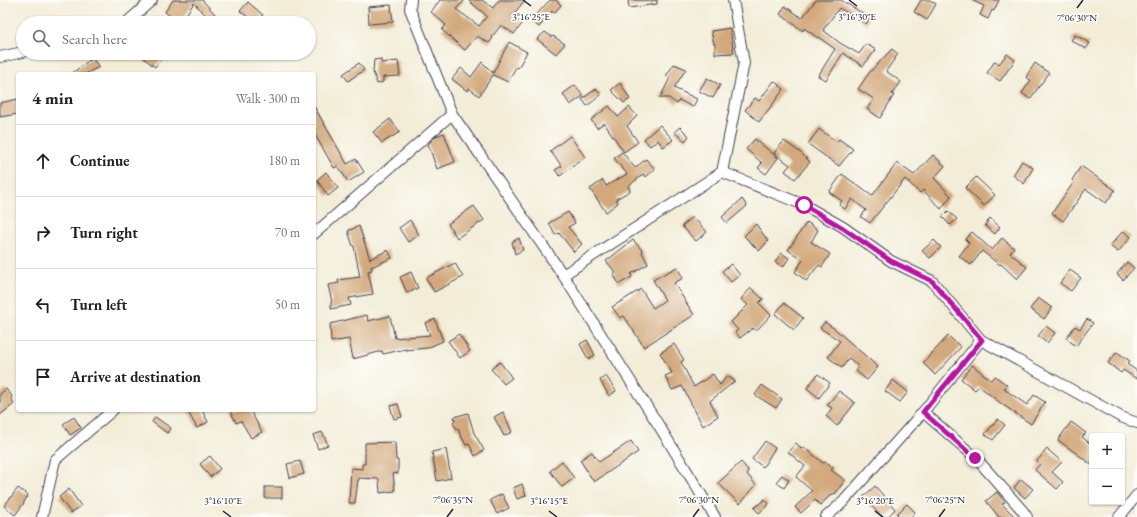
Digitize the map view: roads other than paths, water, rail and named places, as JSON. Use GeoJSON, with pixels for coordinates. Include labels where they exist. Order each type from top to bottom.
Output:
{"type":"FeatureCollection","features":[{"type":"Feature","properties":{"kind":"street"},"geometry":{"type":"LineString","coordinates":[[134,16],[152,0]]}},
{"type":"Feature","properties":{"kind":"street"},"geometry":{"type":"LineString","coordinates":[[411,0],[410,9],[452,114],[563,275],[715,517]]}},
{"type":"Feature","properties":{"kind":"street"},"geometry":{"type":"LineString","coordinates":[[563,275],[722,172],[744,63],[733,0]]}},
{"type":"Feature","properties":{"kind":"street"},"geometry":{"type":"LineString","coordinates":[[0,57],[16,54]]}},
{"type":"Feature","properties":{"kind":"street"},"geometry":{"type":"LineString","coordinates":[[316,232],[452,114]]}},
{"type":"Feature","properties":{"kind":"street"},"geometry":{"type":"LineString","coordinates":[[722,172],[804,205],[843,228],[891,261],[932,281],[982,340],[1121,417],[1137,423]]}},
{"type":"Feature","properties":{"kind":"street"},"geometry":{"type":"LineString","coordinates":[[826,517],[843,502],[923,412],[982,340]]}},
{"type":"Feature","properties":{"kind":"street"},"geometry":{"type":"LineString","coordinates":[[42,517],[55,460],[111,412]]}},
{"type":"Feature","properties":{"kind":"street"},"geometry":{"type":"LineString","coordinates":[[923,412],[975,458],[1022,510],[1026,517]]}},
{"type":"Feature","properties":{"kind":"street"},"geometry":{"type":"LineString","coordinates":[[1119,517],[1136,500]]}}]}
